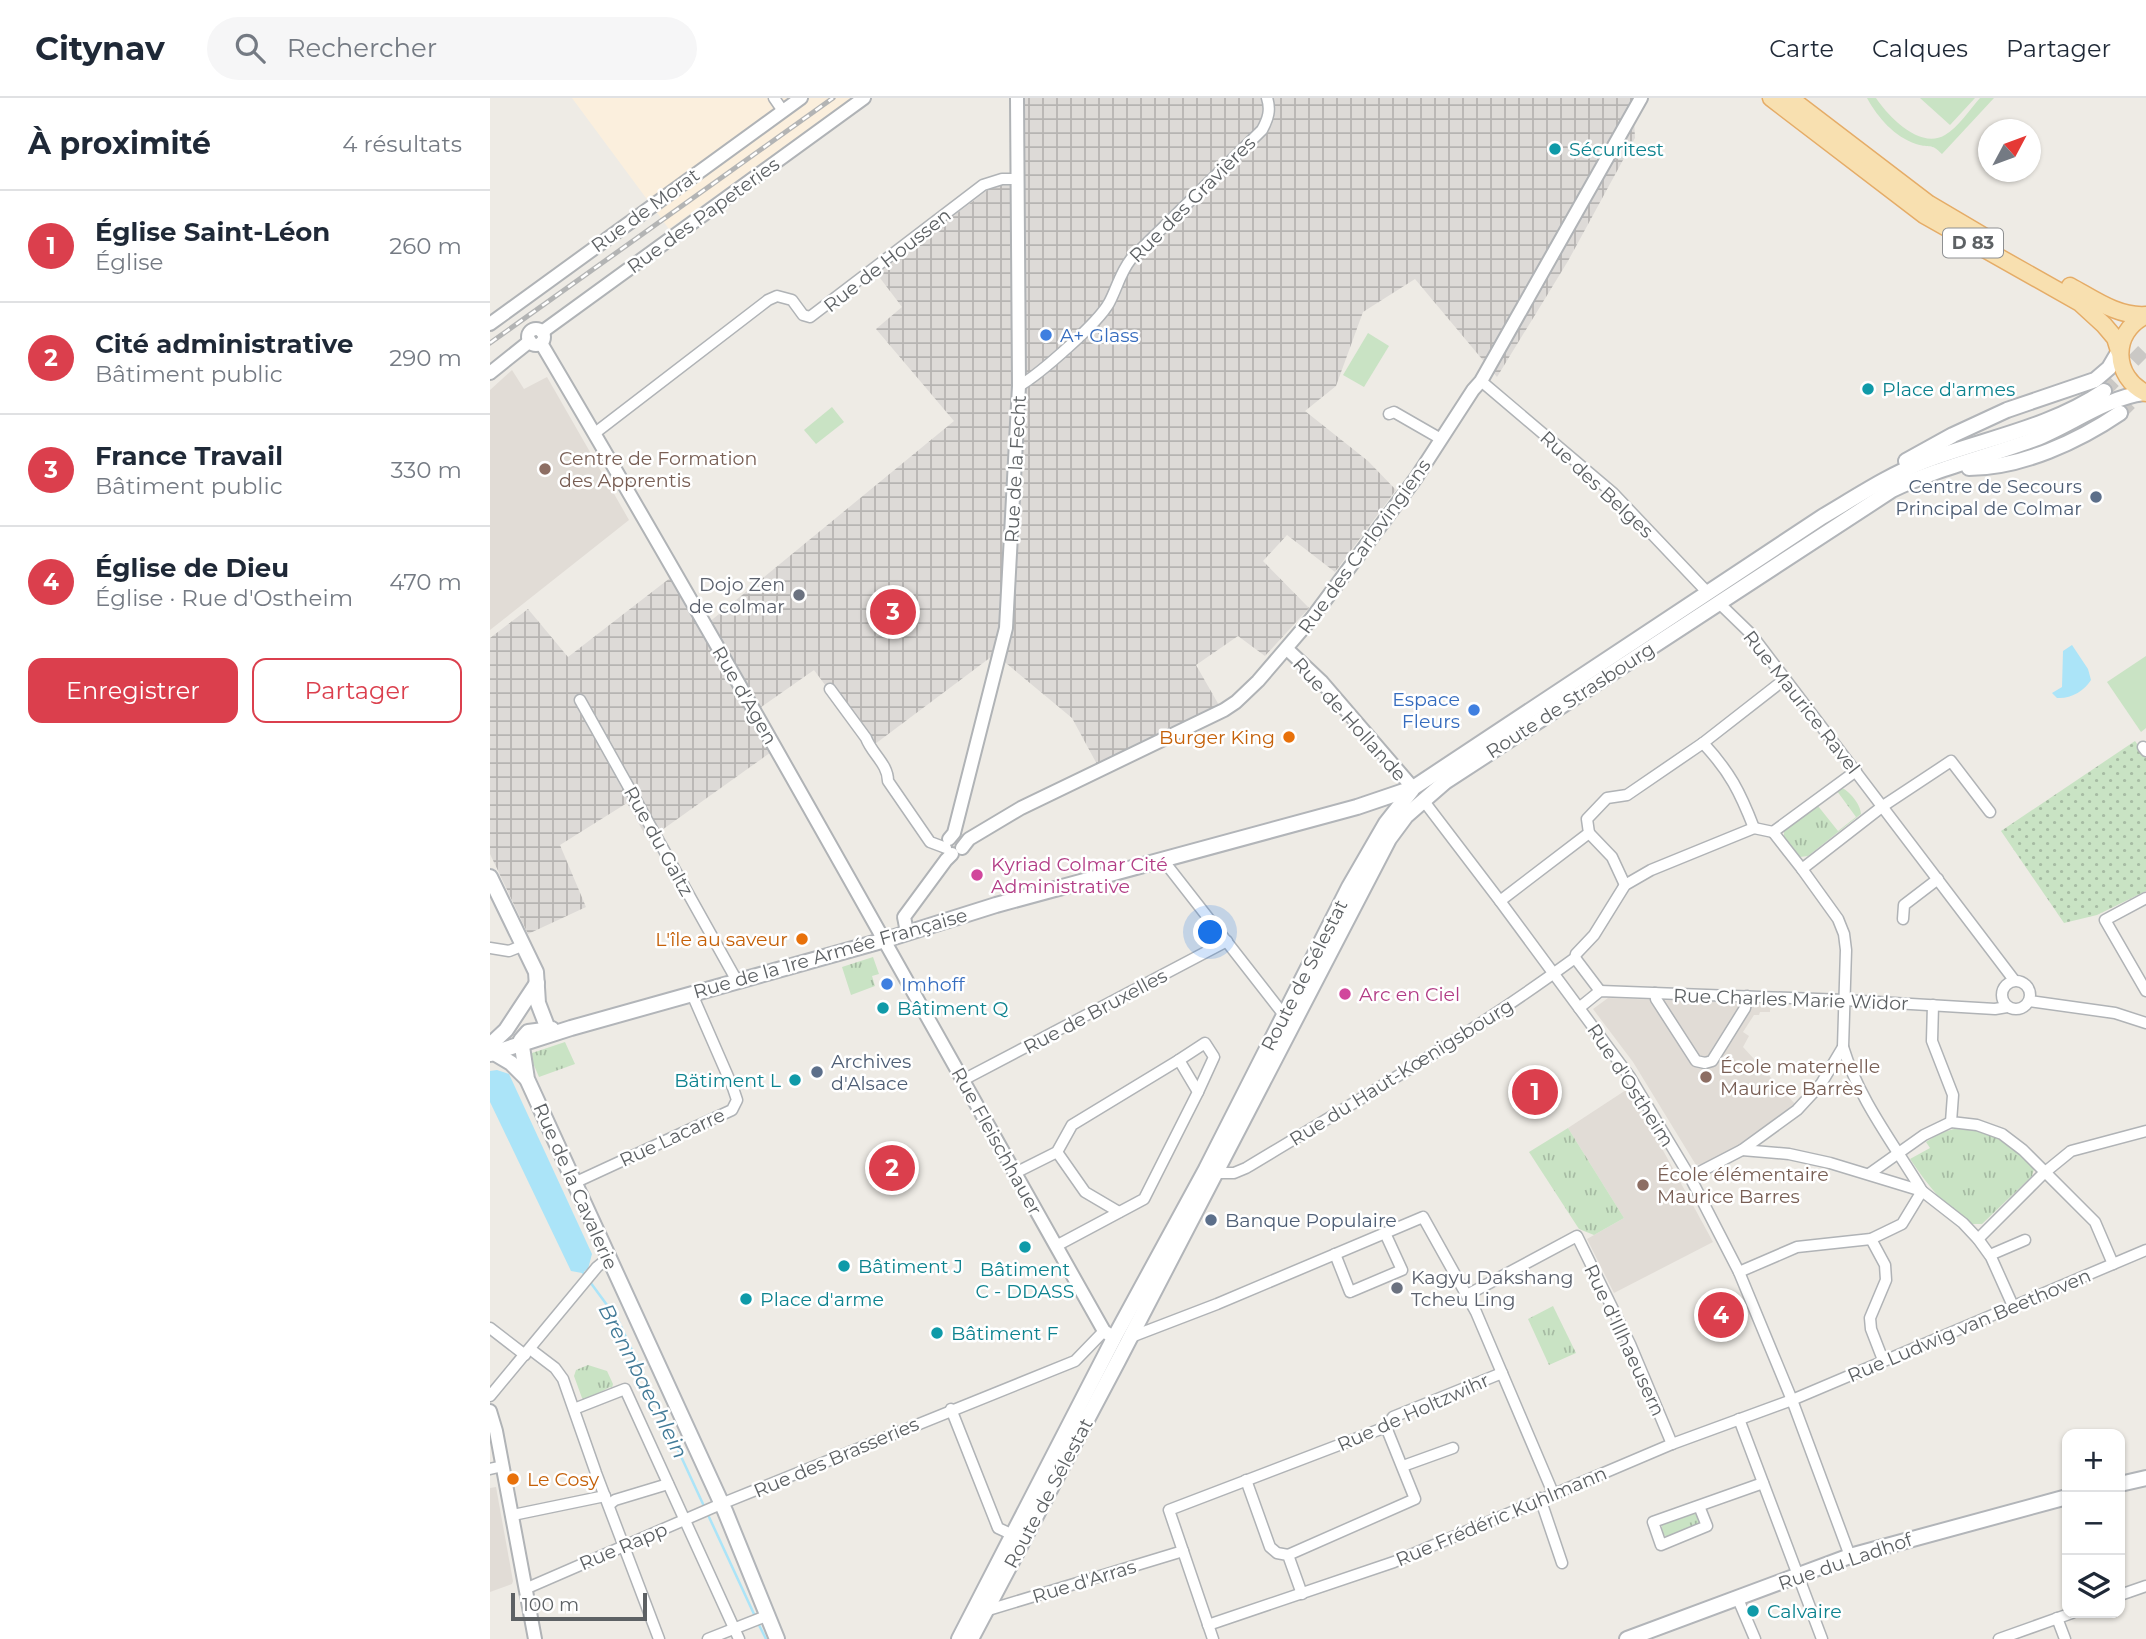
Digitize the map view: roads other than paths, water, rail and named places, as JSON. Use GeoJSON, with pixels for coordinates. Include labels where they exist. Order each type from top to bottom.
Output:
{"type":"FeatureCollection","features":[{"type":"Feature","properties":{"kind":"main road","name":"D 83"},"geometry":{"type":"LineString","coordinates":[[1771,98],[1924,215],[2080,303],[2115,338],[2119,351]]}},
{"type":"Feature","properties":{"kind":"main road","name":"D 83"},"geometry":{"type":"LineString","coordinates":[[1790,98],[1929,204],[2114,310],[2132,316],[2146,315]]}},
{"type":"Feature","properties":{"kind":"main road"},"geometry":{"type":"LineString","coordinates":[[2145,393],[2126,377],[2120,364],[2119,351],[2127,330],[2146,315]]}},
{"type":"Feature","properties":{"kind":"main road","name":"Route de Strasbourg"},"geometry":{"type":"LineString","coordinates":[[1881,482],[1900,464],[1971,426],[2007,410],[2095,380],[2109,368],[2119,351]]}},
{"type":"Feature","properties":{"kind":"main road","name":"Route de Strasbourg"},"geometry":{"type":"LineString","coordinates":[[1423,800],[1713,598],[1822,517],[1881,482],[1925,461],[2053,419],[2104,391]]}},
{"type":"Feature","properties":{"kind":"main road","name":"Route de Strasbourg"},"geometry":{"type":"LineString","coordinates":[[1413,789],[1713,598],[1892,490],[1917,478],[2033,440],[2120,398],[2145,393]]}},
{"type":"Feature","properties":{"kind":"main road","name":"Route de Strasbourg"},"geometry":{"type":"LineString","coordinates":[[1950,467],[1977,468],[2024,459],[2093,431],[2120,413]]}},
{"type":"Feature","properties":{"kind":"main road"},"geometry":{"type":"LineString","coordinates":[[1413,789],[1423,800]]}},
{"type":"Feature","properties":{"kind":"main road","name":"Rue de la 1re Armée Française"},"geometry":{"type":"LineString","coordinates":[[571,1028],[1413,789]]}},
{"type":"Feature","properties":{"kind":"main road","name":"Route de Sélestat"},"geometry":{"type":"LineString","coordinates":[[959,1639],[980,1610],[1131,1337],[1284,1015],[1349,887],[1386,823],[1413,789]]}},
{"type":"Feature","properties":{"kind":"main road","name":"Route de Sélestat"},"geometry":{"type":"LineString","coordinates":[[971,1639],[980,1610],[1013,1535],[1109,1334],[1211,1171],[1224,1158],[1389,839],[1406,816],[1423,800]]}},
{"type":"Feature","properties":{"kind":"main road"},"geometry":{"type":"LineString","coordinates":[[1374,802],[1386,823]]}},
{"type":"Feature","properties":{"kind":"main road"},"geometry":{"type":"LineString","coordinates":[[490,877],[536,972],[538,1003],[548,1029]]}},
{"type":"Feature","properties":{"kind":"main road"},"geometry":{"type":"LineString","coordinates":[[491,1051],[537,983]]}},
{"type":"Feature","properties":{"kind":"main road"},"geometry":{"type":"LineString","coordinates":[[491,1051],[520,1046],[571,1028]]}},
{"type":"Feature","properties":{"kind":"main road"},"geometry":{"type":"LineString","coordinates":[[520,1046],[521,1040],[528,1032],[571,1028]]}},
{"type":"Feature","properties":{"kind":"main road","name":"Rue de la Cavalerie"},"geometry":{"type":"LineString","coordinates":[[520,1046],[527,1079],[574,1183],[603,1263],[721,1504],[752,1573],[766,1616],[777,1639]]}},
{"type":"Feature","properties":{"kind":"main road","name":"Rue de la Cavalerie"},"geometry":{"type":"LineString","coordinates":[[491,1051],[511,1063],[527,1079]]}},
{"type":"Feature","properties":{"kind":"main road"},"geometry":{"type":"LineString","coordinates":[[1109,1334],[1131,1337]]}},
{"type":"Feature","properties":{"kind":"main road"},"geometry":{"type":"LineString","coordinates":[[2125,1483],[2146,1478]]}},
{"type":"Feature","properties":{"kind":"main road","name":"Rue du Ladhof"},"geometry":{"type":"LineString","coordinates":[[1627,1639],[1850,1556],[2062,1498]]}},
{"type":"Feature","properties":{"kind":"street"},"geometry":{"type":"LineString","coordinates":[[774,98],[783,111]]}},
{"type":"Feature","properties":{"kind":"street","name":"Rue de Morat"},"geometry":{"type":"LineString","coordinates":[[490,324],[801,98]]}},
{"type":"Feature","properties":{"kind":"street","name":"Rue des Papeteries"},"geometry":{"type":"LineString","coordinates":[[490,373],[864,98]]}},
{"type":"Feature","properties":{"kind":"street","name":"Rue de la Fecht"},"geometry":{"type":"LineString","coordinates":[[907,932],[904,917],[954,845],[1006,628],[1019,386],[1017,98]]}},
{"type":"Feature","properties":{"kind":"street","name":"Rue des Gravières"},"geometry":{"type":"LineString","coordinates":[[1019,386],[1033,377],[1095,320],[1109,303],[1119,277],[1131,259],[1262,130],[1268,120],[1267,98]]}},
{"type":"Feature","properties":{"kind":"street","name":"Rue des Carlovingiens"},"geometry":{"type":"LineString","coordinates":[[954,845],[1070,783],[1224,710],[1250,688],[1287,649],[1402,497],[1481,381],[1634,106],[1651,98]]}},
{"type":"Feature","properties":{"kind":"street","name":"Rue de Houssen"},"geometry":{"type":"LineString","coordinates":[[595,433],[768,300],[777,296],[792,300],[803,315],[810,317],[983,185],[1002,179],[1017,179]]}},
{"type":"Feature","properties":{"kind":"street","name":"Rue d'Agen"},"geometry":{"type":"LineString","coordinates":[[538,339],[595,433],[885,940]]}},
{"type":"Feature","properties":{"kind":"street","name":"Rue des Belges"},"geometry":{"type":"LineString","coordinates":[[1481,381],[1613,493],[1713,598]]}},
{"type":"Feature","properties":{"kind":"street"},"geometry":{"type":"LineString","coordinates":[[1389,414],[1394,412],[1441,439]]}},
{"type":"Feature","properties":{"kind":"street","name":"Rue Maurice Ravel"},"geometry":{"type":"LineString","coordinates":[[1713,598],[1751,634],[2014,980]]}},
{"type":"Feature","properties":{"kind":"street","name":"Rue de Hollande"},"geometry":{"type":"LineString","coordinates":[[1287,649],[1321,681],[1413,789]]}},
{"type":"Feature","properties":{"kind":"street"},"geometry":{"type":"LineString","coordinates":[[1785,679],[1703,743],[1627,795],[1607,798],[1587,819],[1589,833],[1612,858],[1625,885],[1651,870],[1754,828],[1773,832],[1838,919],[1846,950],[1843,1047],[1866,1104],[1922,1191]]}},
{"type":"Feature","properties":{"kind":"street"},"geometry":{"type":"LineString","coordinates":[[830,689],[866,738],[888,772],[888,781],[930,842],[954,845]]}},
{"type":"Feature","properties":{"kind":"street","name":"Rue du Galtz"},"geometry":{"type":"LineString","coordinates":[[580,700],[737,981]]}},
{"type":"Feature","properties":{"kind":"street"},"geometry":{"type":"LineString","coordinates":[[1703,743],[1723,764],[1754,828]]}},
{"type":"Feature","properties":{"kind":"street"},"geometry":{"type":"LineString","coordinates":[[1802,869],[1883,806],[1951,761],[1990,812]]}},
{"type":"Feature","properties":{"kind":"street"},"geometry":{"type":"LineString","coordinates":[[1773,832],[1856,771]]}},
{"type":"Feature","properties":{"kind":"street","name":"Rue d'Ostheim"},"geometry":{"type":"LineString","coordinates":[[1423,800],[1630,1077],[1690,1177],[1739,1272],[1792,1400],[1850,1556]]}},
{"type":"Feature","properties":{"kind":"street"},"geometry":{"type":"LineString","coordinates":[[1500,901],[1589,833]]}},
{"type":"Feature","properties":{"kind":"street"},"geometry":{"type":"LineString","coordinates":[[1163,860],[1284,1015]]}},
{"type":"Feature","properties":{"kind":"street"},"geometry":{"type":"LineString","coordinates":[[1903,919],[1904,905],[1938,879]]}},
{"type":"Feature","properties":{"kind":"street","name":"Rue du Haut-Kœnigsbourg"},"geometry":{"type":"LineString","coordinates":[[1211,1171],[1234,1174],[1246,1168],[1408,1070],[1523,996],[1575,958],[1594,935],[1625,885]]}},
{"type":"Feature","properties":{"kind":"street"},"geometry":{"type":"LineString","coordinates":[[2146,898],[2105,920],[2146,991]]}},
{"type":"Feature","properties":{"kind":"street","name":"Rue Fleischhauer"},"geometry":{"type":"LineString","coordinates":[[885,940],[1056,1246],[1109,1334]]}},
{"type":"Feature","properties":{"kind":"street","name":"Rue de Bruxelles"},"geometry":{"type":"LineString","coordinates":[[963,1080],[1227,941]]}},
{"type":"Feature","properties":{"kind":"street"},"geometry":{"type":"LineString","coordinates":[[490,948],[509,951],[524,945]]}},
{"type":"Feature","properties":{"kind":"street","name":"Rue d'Ostheim"},"geometry":{"type":"LineString","coordinates":[[1575,958],[1600,991]]}},
{"type":"Feature","properties":{"kind":"street"},"geometry":{"type":"LineString","coordinates":[[2014,980],[2026,985],[2029,1000],[2021,1009],[2007,1007],[2003,998],[2004,988],[2014,980]]}},
{"type":"Feature","properties":{"kind":"street"},"geometry":{"type":"LineString","coordinates":[[1579,1008],[1600,991]]}},
{"type":"Feature","properties":{"kind":"street","name":"Rue Charles Marie Widor"},"geometry":{"type":"LineString","coordinates":[[1600,991],[1844,1000],[1995,1009],[2007,1007]]}},
{"type":"Feature","properties":{"kind":"street","name":"Rue Lacarre"},"geometry":{"type":"LineString","coordinates":[[574,1183],[732,1110],[737,1100],[733,1088],[692,993]]}},
{"type":"Feature","properties":{"kind":"street"},"geometry":{"type":"LineString","coordinates":[[1655,993],[1656,999],[1696,1061],[1705,1063],[1712,1060],[1745,1008],[1747,996]]}},
{"type":"Feature","properties":{"kind":"street"},"geometry":{"type":"LineString","coordinates":[[2029,1000],[2115,1013],[2146,1023]]}},
{"type":"Feature","properties":{"kind":"street"},"geometry":{"type":"LineString","coordinates":[[1933,1005],[1932,1041],[1953,1095],[1951,1122]]}},
{"type":"Feature","properties":{"kind":"street"},"geometry":{"type":"LineString","coordinates":[[1015,1173],[1057,1152],[1072,1125],[1205,1043],[1214,1057],[1143,1199],[1056,1246]]}},
{"type":"Feature","properties":{"kind":"street"},"geometry":{"type":"LineString","coordinates":[[1690,1177],[1742,1150],[1797,1110],[1821,1084],[1843,1047]]}},
{"type":"Feature","properties":{"kind":"street"},"geometry":{"type":"LineString","coordinates":[[1180,1060],[1198,1091]]}},
{"type":"Feature","properties":{"kind":"street"},"geometry":{"type":"LineString","coordinates":[[1869,1174],[1924,1135],[1951,1122],[1978,1125],[2002,1134],[2023,1150],[2095,1223],[2113,1264]]}},
{"type":"Feature","properties":{"kind":"street"},"geometry":{"type":"LineString","coordinates":[[1978,1239],[2044,1173],[2071,1151],[2146,1131]]}},
{"type":"Feature","properties":{"kind":"street"},"geometry":{"type":"LineString","coordinates":[[1742,1150],[1789,1154],[1869,1174],[1922,1191],[1963,1223],[1978,1239],[1990,1255],[2013,1306]]}},
{"type":"Feature","properties":{"kind":"street"},"geometry":{"type":"LineString","coordinates":[[1057,1152],[1086,1192],[1119,1212]]}},
{"type":"Feature","properties":{"kind":"street"},"geometry":{"type":"LineString","coordinates":[[1224,1158],[1236,1166],[1246,1168]]}},
{"type":"Feature","properties":{"kind":"street"},"geometry":{"type":"LineString","coordinates":[[1739,1272],[1797,1247],[1871,1239],[1902,1224],[1922,1191]]}},
{"type":"Feature","properties":{"kind":"street"},"geometry":{"type":"LineString","coordinates":[[1131,1337],[1217,1304],[1423,1217],[1467,1295],[1553,1493]]}},
{"type":"Feature","properties":{"kind":"street"},"geometry":{"type":"LineString","coordinates":[[1335,1254],[1350,1292],[1402,1270],[1385,1233]]}},
{"type":"Feature","properties":{"kind":"street","name":"Rue d'Illhaeusern"},"geometry":{"type":"LineString","coordinates":[[1467,1295],[1577,1236],[1630,1344],[1672,1444]]}},
{"type":"Feature","properties":{"kind":"street"},"geometry":{"type":"LineString","coordinates":[[1871,1239],[1885,1265],[1886,1280],[1870,1318],[1871,1329],[1883,1360]]}},
{"type":"Feature","properties":{"kind":"street"},"geometry":{"type":"LineString","coordinates":[[1990,1255],[2025,1240]]}},
{"type":"Feature","properties":{"kind":"street","name":"Rue Ludwig van Beethoven"},"geometry":{"type":"LineString","coordinates":[[1792,1400],[2146,1250]]}},
{"type":"Feature","properties":{"kind":"street"},"geometry":{"type":"LineString","coordinates":[[490,1396],[603,1263]]}},
{"type":"Feature","properties":{"kind":"street"},"geometry":{"type":"LineString","coordinates":[[490,1328],[560,1373],[659,1639]]}},
{"type":"Feature","properties":{"kind":"street","name":"Rue des Brasseries"},"geometry":{"type":"LineString","coordinates":[[721,1504],[1075,1361],[1109,1334]]}},
{"type":"Feature","properties":{"kind":"street","name":"Rue de Holtzwihr"},"geometry":{"type":"LineString","coordinates":[[1183,1551],[1169,1510],[1386,1427],[1394,1417],[1502,1373]]}},
{"type":"Feature","properties":{"kind":"street"},"geometry":{"type":"LineString","coordinates":[[574,1409],[625,1389],[737,1634]]}},
{"type":"Feature","properties":{"kind":"street","name":"Rue Frédéric Kuhlmann"},"geometry":{"type":"LineString","coordinates":[[1208,1625],[1394,1562],[1672,1444],[1792,1400]]}},
{"type":"Feature","properties":{"kind":"street"},"geometry":{"type":"LineString","coordinates":[[951,1409],[998,1528],[1013,1535]]}},
{"type":"Feature","properties":{"kind":"street"},"geometry":{"type":"LineString","coordinates":[[490,1411],[494,1421],[496,1468],[513,1515],[535,1639]]}},
{"type":"Feature","properties":{"kind":"street"},"geometry":{"type":"LineString","coordinates":[[1739,1419],[1822,1639]]}},
{"type":"Feature","properties":{"kind":"street"},"geometry":{"type":"LineString","coordinates":[[1246,1480],[1270,1547],[1277,1553],[1288,1555],[1415,1499],[1386,1427]]}},
{"type":"Feature","properties":{"kind":"street"},"geometry":{"type":"LineString","coordinates":[[1403,1466],[1452,1448]]}},
{"type":"Feature","properties":{"kind":"street"},"geometry":{"type":"LineString","coordinates":[[1699,1506],[1707,1526],[1661,1545],[1653,1522],[1763,1483]]}},
{"type":"Feature","properties":{"kind":"street"},"geometry":{"type":"LineString","coordinates":[[513,1515],[615,1500],[668,1484]]}},
{"type":"Feature","properties":{"kind":"street"},"geometry":{"type":"LineString","coordinates":[[1540,1498],[1562,1563]]}},
{"type":"Feature","properties":{"kind":"street","name":"Rue Rapp"},"geometry":{"type":"LineString","coordinates":[[525,1589],[721,1504]]}},
{"type":"Feature","properties":{"kind":"street"},"geometry":{"type":"LineString","coordinates":[[1183,1551],[1213,1639]]}},
{"type":"Feature","properties":{"kind":"street","name":"Rue d'Arras"},"geometry":{"type":"LineString","coordinates":[[980,1610],[1183,1551]]}},
{"type":"Feature","properties":{"kind":"street"},"geometry":{"type":"LineString","coordinates":[[1288,1555],[1303,1594]]}},
{"type":"Feature","properties":{"kind":"street"},"geometry":{"type":"LineString","coordinates":[[2125,1593],[2146,1586]]}},
{"type":"Feature","properties":{"kind":"street"},"geometry":{"type":"LineString","coordinates":[[1738,1599],[1755,1639]]}},
{"type":"Feature","properties":{"kind":"street"},"geometry":{"type":"LineString","coordinates":[[708,1639],[737,1634],[766,1616]]}},
{"type":"Feature","properties":{"kind":"street"},"geometry":{"type":"LineString","coordinates":[[1999,1639],[2062,1616]]}},
{"type":"Feature","properties":{"kind":"street"},"geometry":{"type":"LineString","coordinates":[[2057,1618],[2065,1639]]}},
{"type":"Feature","properties":{"kind":"water"},"geometry":{"type":"Polygon","coordinates":[[[2072,645],[2088,669],[2091,680],[2077,693],[2057,698],[2052,693],[2062,687],[2063,651],[2072,645]]]}},
{"type":"Feature","properties":{"kind":"water"},"geometry":{"type":"Polygon","coordinates":[[[490,1071],[509,1074],[592,1254],[588,1269],[582,1273],[571,1271],[490,1102],[490,1071]]]}},
{"type":"Feature","properties":{"kind":"waterway","name":"Brennbaechlein"},"geometry":{"type":"LineString","coordinates":[[582,1271],[618,1320],[703,1504]]}},
{"type":"Feature","properties":{"kind":"waterway","name":"Brennbaechlein"},"geometry":{"type":"LineString","coordinates":[[709,1517],[754,1614]]}},
{"type":"Feature","properties":{"kind":"waterway","name":"Brennbaechlein"},"geometry":{"type":"LineString","coordinates":[[759,1625],[766,1639]]}},
{"type":"Feature","properties":{"kind":"tunnel"},"geometry":{"type":"LineString","coordinates":[[2104,391],[2146,348]]}},
{"type":"Feature","properties":{"kind":"tunnel"},"geometry":{"type":"LineString","coordinates":[[2120,413],[2144,389]]}},
{"type":"Feature","properties":{"kind":"railway"},"geometry":{"type":"LineString","coordinates":[[490,343],[833,98]]}},
{"type":"Feature","properties":{"kind":"place","name":"Sécuritest"},"geometry":{"type":"Point","coordinates":[1555,149]}},
{"type":"Feature","properties":{"kind":"place","name":"A+ Glass"},"geometry":{"type":"Point","coordinates":[1046,335]}},
{"type":"Feature","properties":{"kind":"place","name":"Place d'armes"},"geometry":{"type":"Point","coordinates":[1868,389]}},
{"type":"Feature","properties":{"kind":"place","name":"Centre de Formation des Apprentis"},"geometry":{"type":"Point","coordinates":[545,469]}},
{"type":"Feature","properties":{"kind":"place","name":"Centre de Secours Principal de Colmar"},"geometry":{"type":"Point","coordinates":[2096,497]}},
{"type":"Feature","properties":{"kind":"place","name":"Dojo Zen de colmar"},"geometry":{"type":"Point","coordinates":[799,595]}},
{"type":"Feature","properties":{"kind":"place","name":"France Travail"},"geometry":{"type":"Point","coordinates":[893,612]}},
{"type":"Feature","properties":{"kind":"place","name":"Espace Fleurs"},"geometry":{"type":"Point","coordinates":[1474,710]}},
{"type":"Feature","properties":{"kind":"place","name":"Burger King"},"geometry":{"type":"Point","coordinates":[1289,737]}},
{"type":"Feature","properties":{"kind":"place","name":"Kyriad Colmar Cité Administrative"},"geometry":{"type":"Point","coordinates":[977,875]}},
{"type":"Feature","properties":{"kind":"place","name":"L'île au saveur"},"geometry":{"type":"Point","coordinates":[802,939]}},
{"type":"Feature","properties":{"kind":"place","name":"Imhoff"},"geometry":{"type":"Point","coordinates":[887,984]}},
{"type":"Feature","properties":{"kind":"place","name":"Arc en Ciel"},"geometry":{"type":"Point","coordinates":[1345,994]}},
{"type":"Feature","properties":{"kind":"place","name":"Bâtiment Q"},"geometry":{"type":"Point","coordinates":[883,1008]}},
{"type":"Feature","properties":{"kind":"place","name":"Archives d'Alsace"},"geometry":{"type":"Point","coordinates":[817,1072]}},
{"type":"Feature","properties":{"kind":"place","name":"École maternelle Maurice Barrès"},"geometry":{"type":"Point","coordinates":[1706,1077]}},
{"type":"Feature","properties":{"kind":"place","name":"Bätiment L"},"geometry":{"type":"Point","coordinates":[795,1080]}},
{"type":"Feature","properties":{"kind":"place","name":"Église Saint-Léon"},"geometry":{"type":"Point","coordinates":[1535,1092]}},
{"type":"Feature","properties":{"kind":"place","name":"Cité administrative"},"geometry":{"type":"Point","coordinates":[892,1168]}},
{"type":"Feature","properties":{"kind":"place","name":"École élémentaire Maurice Barres"},"geometry":{"type":"Point","coordinates":[1643,1185]}},
{"type":"Feature","properties":{"kind":"place","name":"Banque Populaire"},"geometry":{"type":"Point","coordinates":[1211,1220]}},
{"type":"Feature","properties":{"kind":"place","name":"Bâtiment C - DDASS"},"geometry":{"type":"Point","coordinates":[1025,1247]}},
{"type":"Feature","properties":{"kind":"place","name":"Bâtiment J"},"geometry":{"type":"Point","coordinates":[844,1266]}},
{"type":"Feature","properties":{"kind":"place","name":"Kagyu Dakshang Tcheu Ling"},"geometry":{"type":"Point","coordinates":[1397,1288]}},
{"type":"Feature","properties":{"kind":"place","name":"Place d'arme"},"geometry":{"type":"Point","coordinates":[746,1299]}},
{"type":"Feature","properties":{"kind":"place","name":"Église de Dieu"},"geometry":{"type":"Point","coordinates":[1721,1315]}},
{"type":"Feature","properties":{"kind":"place","name":"Bâtiment F"},"geometry":{"type":"Point","coordinates":[937,1333]}},
{"type":"Feature","properties":{"kind":"place","name":"Le Cosy"},"geometry":{"type":"Point","coordinates":[513,1479]}},
{"type":"Feature","properties":{"kind":"place","name":"Calvaire"},"geometry":{"type":"Point","coordinates":[1753,1611]}}]}
